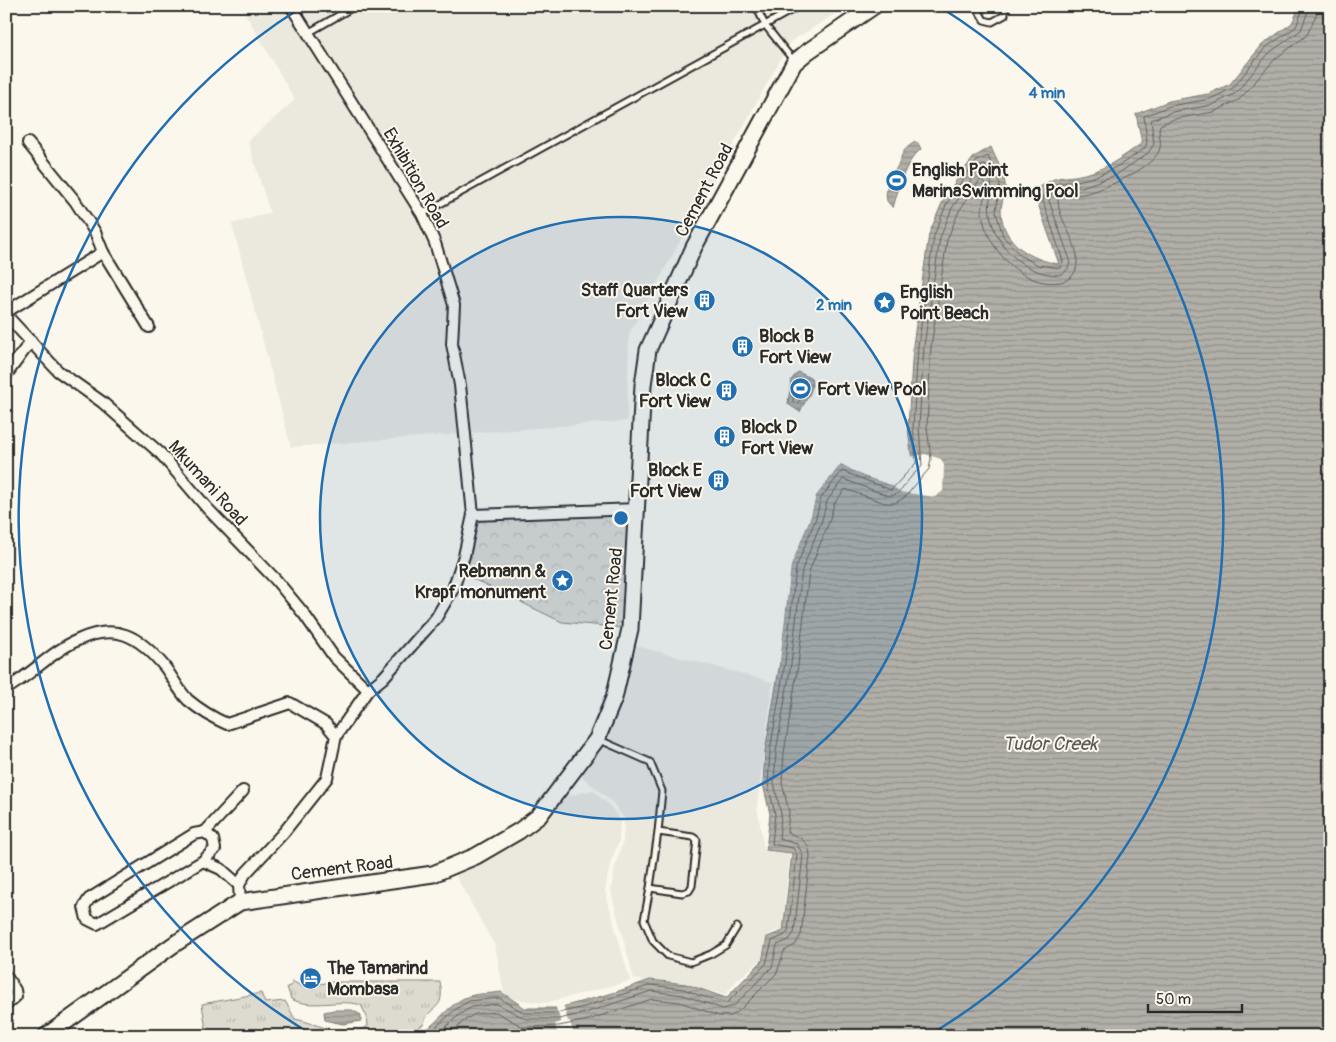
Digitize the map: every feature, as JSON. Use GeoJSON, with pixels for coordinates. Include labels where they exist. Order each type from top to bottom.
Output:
{"type":"FeatureCollection","features":[{"type":"Feature","properties":{"kind":"main road","name":"Cement Road"},"geometry":{"type":"LineString","coordinates":[[46,1036],[173,946],[240,902],[433,874],[476,856],[520,831],[539,816],[597,739],[614,698],[630,629],[643,385],[648,350],[694,247],[794,63],[806,52],[874,6]]}},
{"type":"Feature","properties":{"kind":"street","name":"Exhibition Road"},"geometry":{"type":"LineString","coordinates":[[291,6],[422,214],[435,243],[454,305],[452,344],[460,385],[473,515],[464,556],[453,590],[436,618],[383,678],[368,690],[336,736]]}},
{"type":"Feature","properties":{"kind":"street"},"geometry":{"type":"LineString","coordinates":[[28,143],[75,201],[95,232],[103,252],[149,327]]}},
{"type":"Feature","properties":{"kind":"street"},"geometry":{"type":"LineString","coordinates":[[6,314],[103,252]]}},
{"type":"Feature","properties":{"kind":"street","name":"Mkumani Road"},"geometry":{"type":"LineString","coordinates":[[6,314],[58,371],[102,402],[161,454],[207,508],[276,580],[304,614],[334,657],[368,690]]}},
{"type":"Feature","properties":{"kind":"street"},"geometry":{"type":"LineString","coordinates":[[6,375],[31,341]]}},
{"type":"Feature","properties":{"kind":"street"},"geometry":{"type":"LineString","coordinates":[[473,515],[637,509]]}},
{"type":"Feature","properties":{"kind":"street"},"geometry":{"type":"LineString","coordinates":[[6,689],[76,641],[98,632],[122,632],[144,646],[163,665],[188,699],[212,717],[227,724],[290,704],[326,724],[336,736],[326,778],[284,832],[245,874],[239,885],[240,902]]}},
{"type":"Feature","properties":{"kind":"street"},"geometry":{"type":"LineString","coordinates":[[205,832],[213,839],[215,849],[203,861],[97,924],[87,919],[84,907],[89,899],[194,834],[205,832],[243,791]]}},
{"type":"Feature","properties":{"kind":"street"},"geometry":{"type":"LineString","coordinates":[[203,861],[221,869],[239,885]]}},
{"type":"Feature","properties":{"kind":"street"},"geometry":{"type":"LineString","coordinates":[[6,976],[15,990],[16,996],[6,1005]]}},
{"type":"Feature","properties":{"kind":"lane"},"geometry":{"type":"LineString","coordinates":[[307,34],[354,6]]}},
{"type":"Feature","properties":{"kind":"lane"},"geometry":{"type":"LineString","coordinates":[[756,6],[766,26],[794,63]]}},
{"type":"Feature","properties":{"kind":"lane"},"geometry":{"type":"LineString","coordinates":[[422,214],[766,26],[799,6]]}},
{"type":"Feature","properties":{"kind":"lane"},"geometry":{"type":"LineString","coordinates":[[976,6],[984,20],[992,22],[1005,15],[1005,6]]}},
{"type":"Feature","properties":{"kind":"lane"},"geometry":{"type":"LineString","coordinates":[[597,739],[650,762],[662,791],[658,832],[644,920],[653,941],[668,956],[691,962],[711,954],[726,945],[737,927]]}},
{"type":"Feature","properties":{"kind":"lane"},"geometry":{"type":"LineString","coordinates":[[650,888],[682,893],[689,891],[692,886],[696,840],[693,837],[658,832]]}},
{"type":"Feature","properties":{"kind":"shaded area"},"geometry":{"type":"Polygon","coordinates":[[[241,6],[848,6],[790,42],[629,334],[627,421],[291,447],[232,224],[270,213],[248,141],[295,100],[241,6]]]}},
{"type":"Feature","properties":{"kind":"shaded area"},"geometry":{"type":"Polygon","coordinates":[[[637,646],[773,682],[757,806],[764,849],[790,854],[782,929],[767,935],[761,960],[737,980],[726,994],[634,979],[611,892],[615,867],[623,841],[624,818],[612,802],[580,775],[605,741],[637,646]]]}},
{"type":"Feature","properties":{"kind":"shaded area"},"geometry":{"type":"Polygon","coordinates":[[[593,790],[609,805],[620,820],[619,841],[610,864],[605,891],[630,981],[545,1003],[505,998],[495,946],[453,871],[484,859],[529,836],[548,819],[567,796],[593,790]]]}},
{"type":"Feature","properties":{"kind":"green space"},"geometry":{"type":"Polygon","coordinates":[[[637,512],[625,628],[562,622],[465,575],[473,515],[637,512]]]}},
{"type":"Feature","properties":{"kind":"green space"},"geometry":{"type":"Polygon","coordinates":[[[292,981],[303,987],[331,982],[440,982],[441,999],[426,1017],[424,1024],[404,1036],[207,1036],[202,1004],[261,993],[265,1003],[285,1001],[295,1019],[332,1030],[351,1032],[368,1026],[367,1017],[361,1005],[352,1003],[308,1004],[291,999],[287,987],[292,985],[292,981]]]}},
{"type":"Feature","properties":{"kind":"water","name":"Tudor Creek"},"geometry":{"type":"Polygon","coordinates":[[[1300,6],[1330,6],[1330,1036],[414,1036],[429,1028],[461,999],[477,994],[501,992],[525,1008],[558,1008],[613,993],[650,980],[686,984],[726,998],[762,961],[767,937],[783,931],[792,853],[766,850],[770,814],[763,784],[765,751],[780,662],[791,566],[811,516],[816,496],[841,464],[863,476],[891,485],[912,461],[908,428],[913,345],[929,234],[942,203],[974,157],[991,147],[1004,179],[1005,190],[1001,211],[1003,222],[1012,241],[1038,259],[1059,264],[1037,201],[1040,187],[1056,179],[1089,173],[1105,167],[1142,143],[1136,114],[1169,101],[1208,94],[1230,84],[1262,45],[1292,23],[1300,6]]]}},
{"type":"Feature","properties":{"kind":"water","name":"English Point MarinaSwimming Pool"},"geometry":{"type":"Polygon","coordinates":[[[915,142],[918,143],[921,149],[906,168],[893,208],[887,201],[887,187],[904,151],[915,142]]]}},
{"type":"Feature","properties":{"kind":"water","name":"Fort View Pool"},"geometry":{"type":"Polygon","coordinates":[[[798,372],[811,378],[812,383],[811,391],[800,412],[788,404],[791,380],[798,372]]]}},
{"type":"Feature","properties":{"kind":"water"},"geometry":{"type":"Polygon","coordinates":[[[352,1010],[361,1015],[361,1021],[343,1024],[325,1020],[324,1012],[352,1010]]]}},
{"type":"Feature","properties":{"kind":"pier"},"geometry":{"type":"Polygon","coordinates":[[[925,454],[941,459],[944,465],[943,491],[935,497],[900,492],[891,485],[863,476],[841,464],[816,496],[811,516],[791,566],[780,662],[777,662],[789,566],[809,515],[814,494],[841,461],[864,474],[890,482],[899,469],[909,460],[909,457],[925,454]]]}},
{"type":"Feature","properties":{"kind":"pier"},"geometry":{"type":"Polygon","coordinates":[[[563,1004],[574,1036],[558,1036],[555,1024],[561,1022],[555,1005],[563,1004]]]}},
{"type":"Feature","properties":{"kind":"place","name":"English Point MarinaSwimming Pool"},"geometry":{"type":"Point","coordinates":[896,180]}},
{"type":"Feature","properties":{"kind":"place","name":"Staff Quarters Fort View"},"geometry":{"type":"Point","coordinates":[704,300]}},
{"type":"Feature","properties":{"kind":"place","name":"English Point Beach"},"geometry":{"type":"Point","coordinates":[884,302]}},
{"type":"Feature","properties":{"kind":"place","name":"Block B Fort View"},"geometry":{"type":"Point","coordinates":[743,346]}},
{"type":"Feature","properties":{"kind":"place","name":"Fort View Pool"},"geometry":{"type":"Point","coordinates":[801,389]}},
{"type":"Feature","properties":{"kind":"place","name":"Block C Fort View"},"geometry":{"type":"Point","coordinates":[727,390]}},
{"type":"Feature","properties":{"kind":"place","name":"Block D Fort View"},"geometry":{"type":"Point","coordinates":[725,437]}},
{"type":"Feature","properties":{"kind":"place","name":"Block E Fort View"},"geometry":{"type":"Point","coordinates":[718,480]}},
{"type":"Feature","properties":{"kind":"place","name":"Rebmann & Krapf monument"},"geometry":{"type":"Point","coordinates":[562,581]}},
{"type":"Feature","properties":{"kind":"place","name":"The Tamarind Mombasa"},"geometry":{"type":"Point","coordinates":[311,978]}}]}
